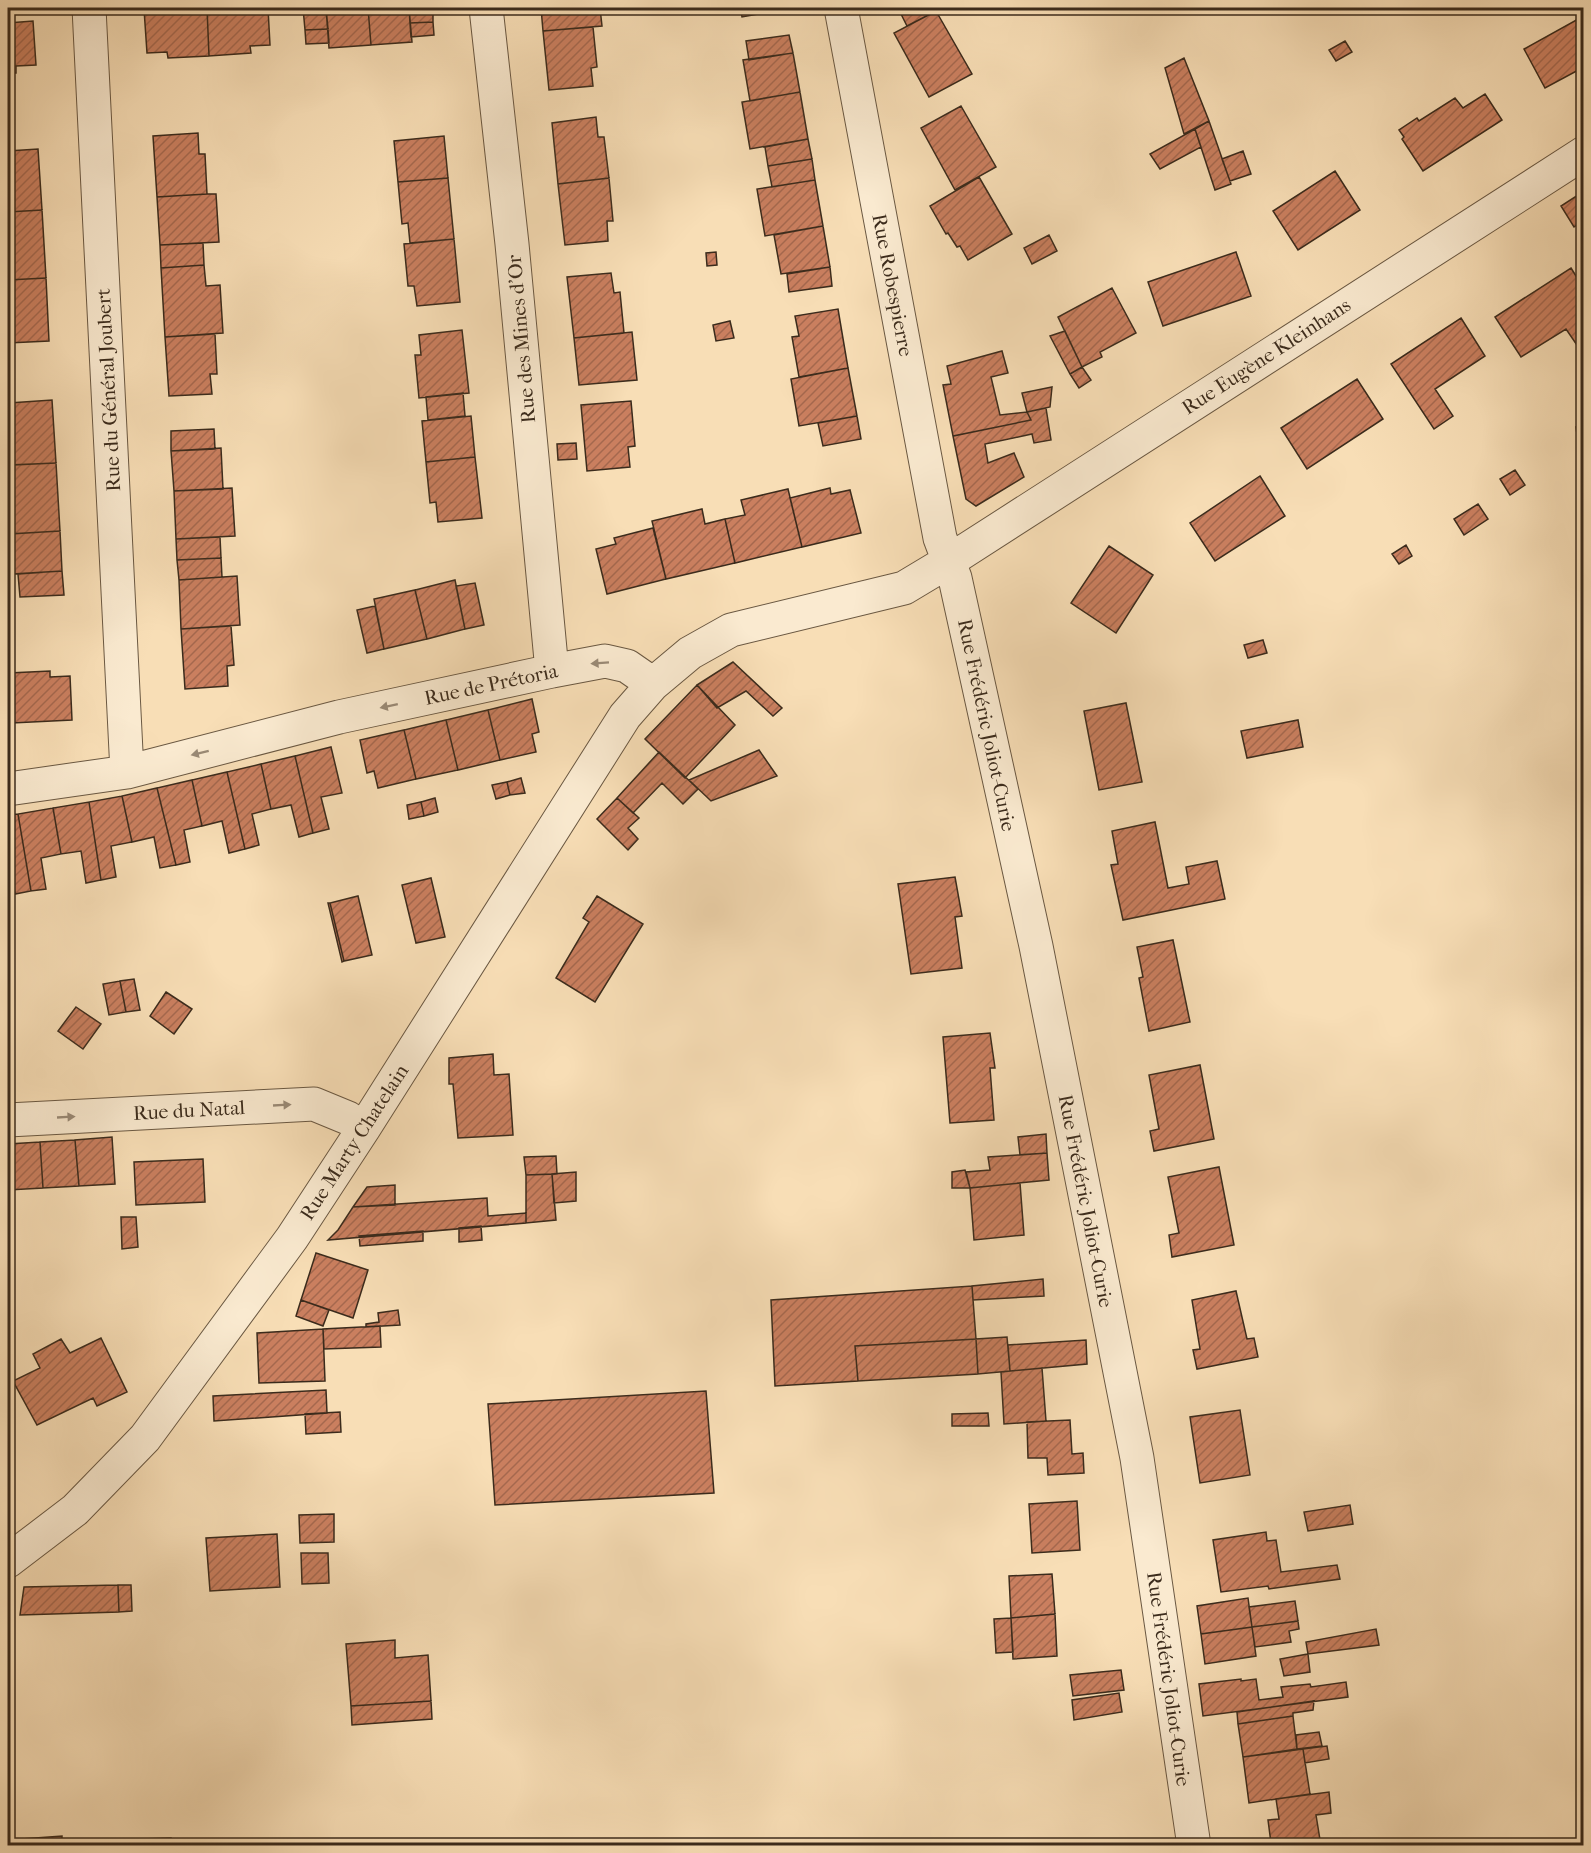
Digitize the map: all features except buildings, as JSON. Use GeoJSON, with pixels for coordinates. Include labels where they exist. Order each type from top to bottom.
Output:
{"type":"FeatureCollection","features":[{"type":"Feature","properties":{"kind":"street","name":"Rue du Général Joubert"},"geometry":{"type":"LineString","coordinates":[[89,8],[127,772]]}},
{"type":"Feature","properties":{"kind":"street","name":"Rue des Mines d'Or"},"geometry":{"type":"LineString","coordinates":[[486,8],[512,244],[552,671]]}},
{"type":"Feature","properties":{"kind":"street","name":"Rue Robespierre"},"geometry":{"type":"LineString","coordinates":[[841,8],[940,538],[949,561]]}},
{"type":"Feature","properties":{"kind":"street","name":"Rue Eugène Kleinhans"},"geometry":{"type":"LineString","coordinates":[[949,561],[1584,153]]}},
{"type":"Feature","properties":{"kind":"street"},"geometry":{"type":"LineString","coordinates":[[653,684],[690,653],[731,630],[904,588],[949,561]]}},
{"type":"Feature","properties":{"kind":"street","name":"Rue Frédéric Joliot-Curie"},"geometry":{"type":"LineString","coordinates":[[949,561],[955,578],[1036,946],[1137,1458],[1194,1845]]}},
{"type":"Feature","properties":{"kind":"street","name":"Rue de Prétoria"},"geometry":{"type":"LineString","coordinates":[[8,789],[127,772],[339,717],[605,661],[627,666],[653,684]]}},
{"type":"Feature","properties":{"kind":"street","name":"Rue Marty Chatelain"},"geometry":{"type":"LineString","coordinates":[[8,1561],[75,1510],[145,1438],[292,1238],[625,716],[653,684]]}},
{"type":"Feature","properties":{"kind":"street","name":"Rue du Natal"},"geometry":{"type":"LineString","coordinates":[[8,1120],[314,1104],[348,1118],[364,1128]]}}]}
